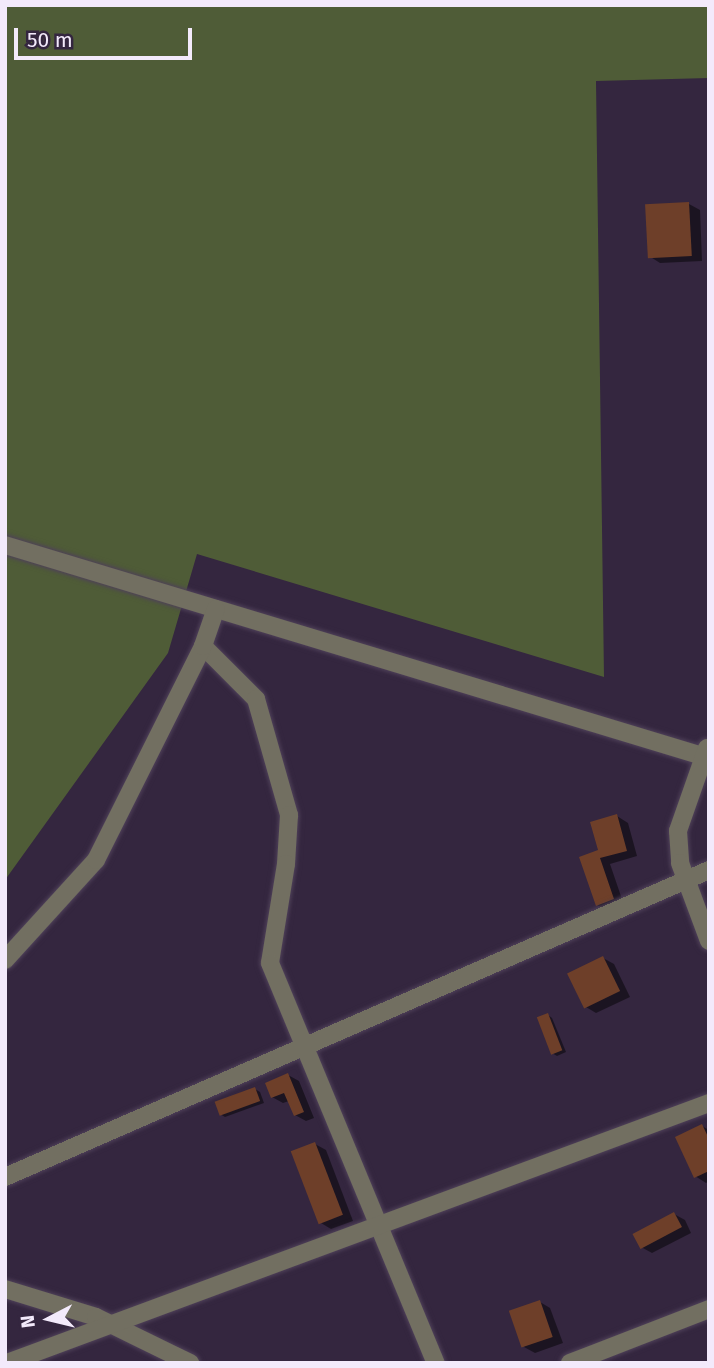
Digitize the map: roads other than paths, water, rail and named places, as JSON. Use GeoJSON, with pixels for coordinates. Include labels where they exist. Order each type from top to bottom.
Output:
{"type":"FeatureCollection","features":[{"type":"Feature","properties":{"kind":"street"},"geometry":{"type":"LineString","coordinates":[[5,545],[707,753],[678,831],[680,863],[709,941]]}},
{"type":"Feature","properties":{"kind":"street"},"geometry":{"type":"LineString","coordinates":[[5,960],[96,860],[203,646],[216,608]]}},
{"type":"Feature","properties":{"kind":"street"},"geometry":{"type":"LineString","coordinates":[[203,646],[256,699],[289,815],[286,864],[270,963],[436,1363]]}},
{"type":"Feature","properties":{"kind":"street"},"geometry":{"type":"LineString","coordinates":[[5,1177],[709,870]]}},
{"type":"Feature","properties":{"kind":"street"},"geometry":{"type":"LineString","coordinates":[[7,1363],[709,1103]]}},
{"type":"Feature","properties":{"kind":"street"},"geometry":{"type":"LineString","coordinates":[[5,1289],[96,1317],[190,1363]]}},
{"type":"Feature","properties":{"kind":"street"},"geometry":{"type":"LineString","coordinates":[[570,1363],[709,1309]]}}]}
